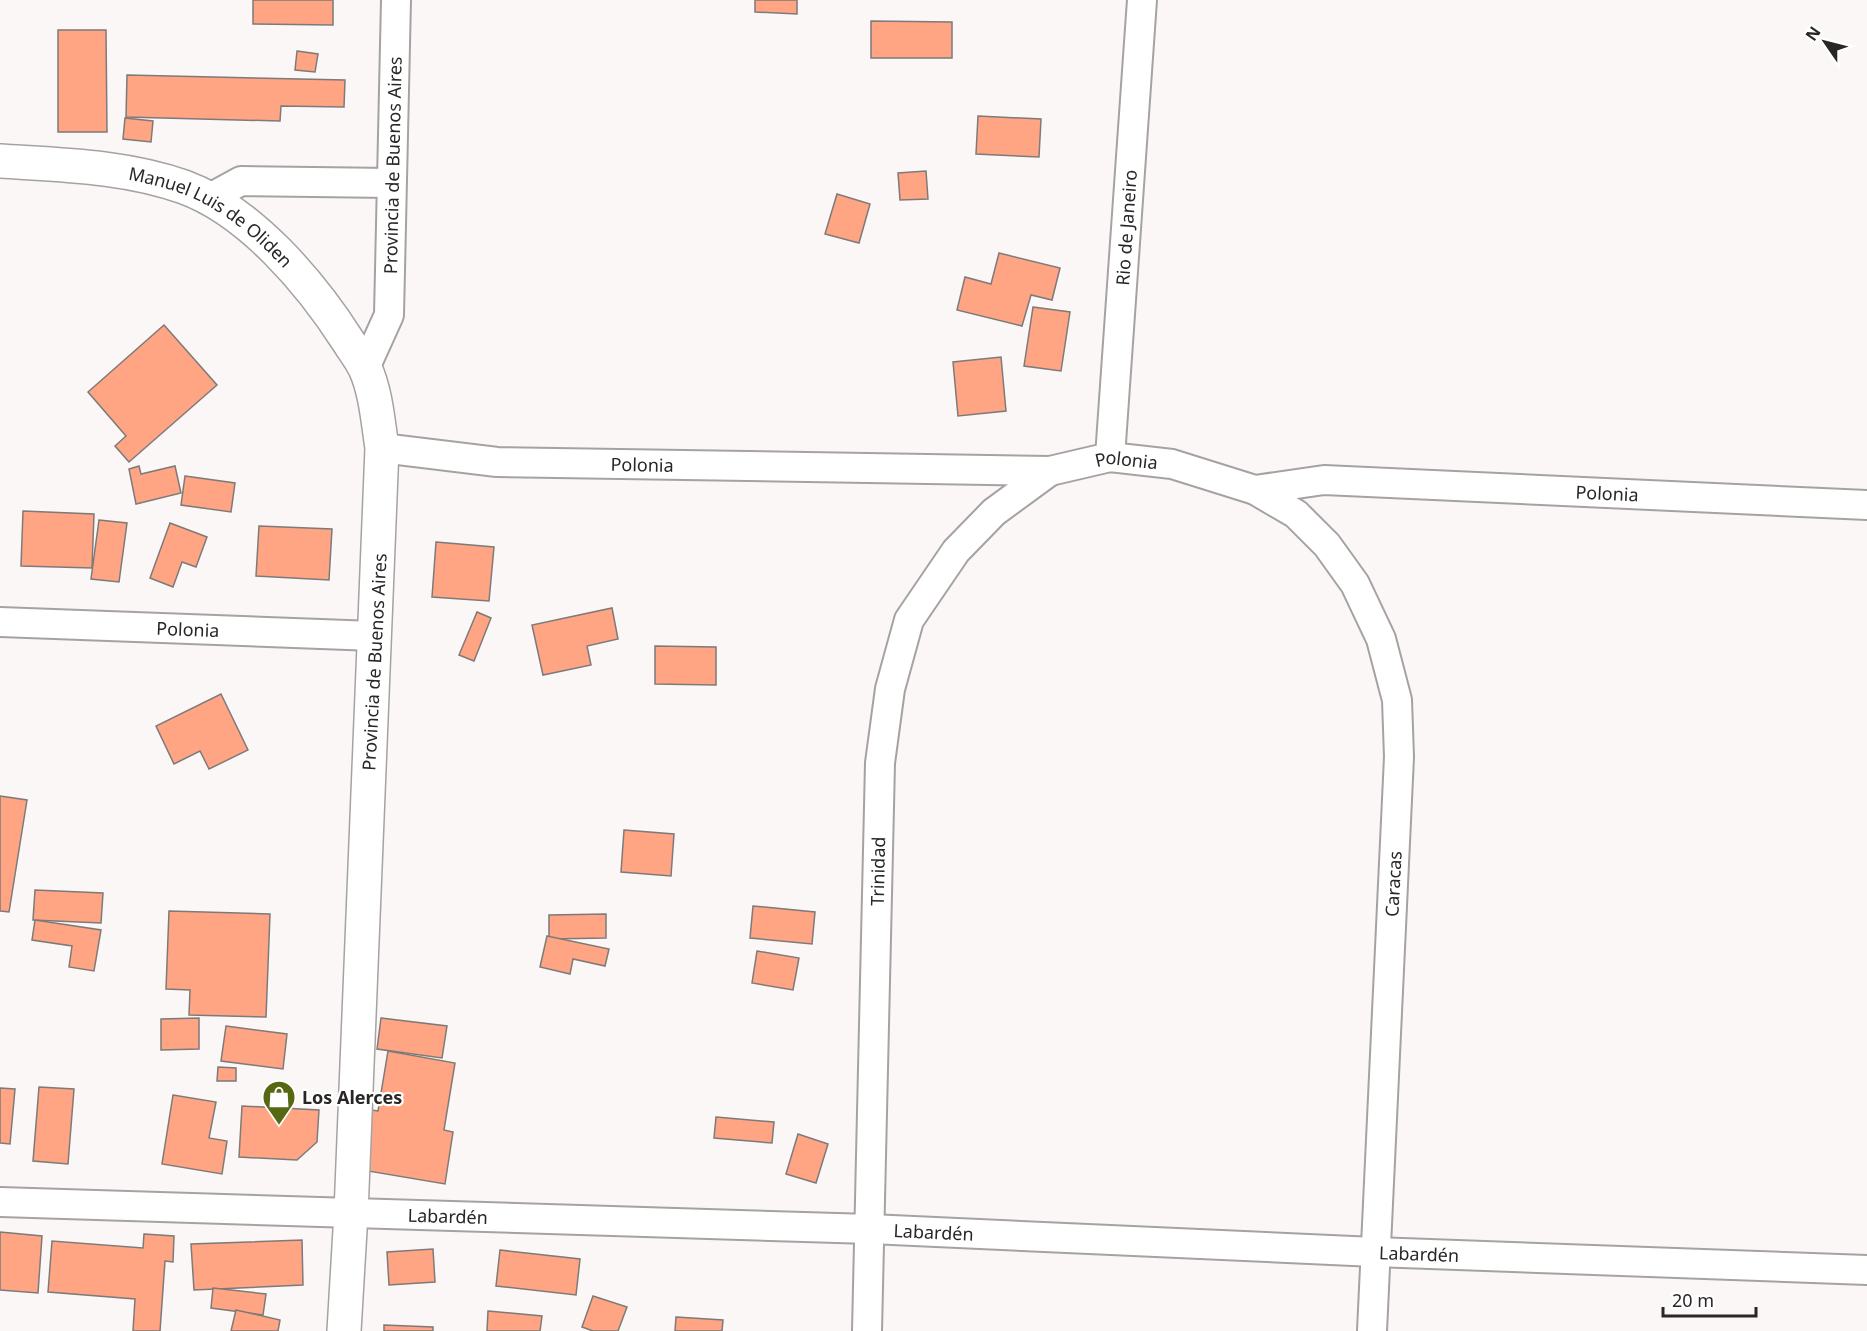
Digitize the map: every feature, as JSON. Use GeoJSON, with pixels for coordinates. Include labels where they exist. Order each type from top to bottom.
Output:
{"type":"FeatureCollection","features":[{"type":"Feature","properties":{"kind":"main road","name":"Manuel Luis de Oliden"},"geometry":{"type":"LineString","coordinates":[[0,161],[89,166],[136,173],[186,188],[221,206],[260,234],[297,274],[333,318],[365,368]]}},
{"type":"Feature","properties":{"kind":"main road","name":"Provincia de Buenos Aires"},"geometry":{"type":"LineString","coordinates":[[344,1331],[351,1213],[382,448],[374,398],[365,368]]}},
{"type":"Feature","properties":{"kind":"street","name":"Provincia de Buenos Aires"},"geometry":{"type":"LineString","coordinates":[[365,368],[389,315],[396,0]]}},
{"type":"Feature","properties":{"kind":"street","name":"Rio de Janeiro"},"geometry":{"type":"LineString","coordinates":[[1110,458],[1142,0]]}},
{"type":"Feature","properties":{"kind":"street"},"geometry":{"type":"LineString","coordinates":[[208,199],[241,181],[392,183]]}},
{"type":"Feature","properties":{"kind":"street","name":"Polonia"},"geometry":{"type":"LineString","coordinates":[[382,448],[497,462],[1050,471],[1110,458],[1172,464],[1255,490],[1324,480],[1867,505]]}},
{"type":"Feature","properties":{"kind":"street","name":"Trinidad"},"geometry":{"type":"LineString","coordinates":[[867,1331],[880,764],[890,689],[909,620],[956,551],[994,512],[1050,471]]}},
{"type":"Feature","properties":{"kind":"street","name":"Caracas"},"geometry":{"type":"LineString","coordinates":[[1255,490],[1296,514],[1327,545],[1355,584],[1381,639],[1397,700],[1399,757],[1372,1331]]}},
{"type":"Feature","properties":{"kind":"street","name":"Polonia"},"geometry":{"type":"LineString","coordinates":[[0,622],[374,636]]}},
{"type":"Feature","properties":{"kind":"street","name":"Labardén"},"geometry":{"type":"LineString","coordinates":[[0,1202],[870,1229],[1376,1252],[1867,1269]]}},
{"type":"Feature","properties":{"kind":"building"},"geometry":{"type":"Polygon","coordinates":[[[253,0],[333,0],[333,25],[253,24],[253,0]]]}},
{"type":"Feature","properties":{"kind":"building"},"geometry":{"type":"Polygon","coordinates":[[[755,0],[797,0],[797,14],[755,12],[755,0]]]}},
{"type":"Feature","properties":{"kind":"building"},"geometry":{"type":"Polygon","coordinates":[[[871,21],[952,22],[952,58],[871,58],[871,21]]]}},
{"type":"Feature","properties":{"kind":"building"},"geometry":{"type":"Polygon","coordinates":[[[58,30],[106,30],[107,132],[58,132],[58,30]]]}},
{"type":"Feature","properties":{"kind":"building"},"geometry":{"type":"Polygon","coordinates":[[[297,51],[318,54],[315,72],[295,70],[297,51]]]}},
{"type":"Feature","properties":{"kind":"building"},"geometry":{"type":"Polygon","coordinates":[[[127,75],[345,80],[344,107],[281,106],[280,121],[126,117],[127,75]]]}},
{"type":"Feature","properties":{"kind":"building"},"geometry":{"type":"Polygon","coordinates":[[[978,116],[1041,119],[1039,157],[976,154],[978,116]]]}},
{"type":"Feature","properties":{"kind":"building"},"geometry":{"type":"Polygon","coordinates":[[[125,118],[153,121],[151,142],[123,139],[125,118]]]}},
{"type":"Feature","properties":{"kind":"building"},"geometry":{"type":"Polygon","coordinates":[[[926,171],[928,199],[900,200],[898,173],[926,171]]]}},
{"type":"Feature","properties":{"kind":"building"},"geometry":{"type":"Polygon","coordinates":[[[837,194],[870,204],[859,243],[825,234],[837,194]]]}},
{"type":"Feature","properties":{"kind":"building"},"geometry":{"type":"Polygon","coordinates":[[[999,253],[1060,268],[1052,300],[1031,295],[1022,326],[957,310],[965,277],[991,284],[999,253]]]}},
{"type":"Feature","properties":{"kind":"building"},"geometry":{"type":"Polygon","coordinates":[[[1033,307],[1070,312],[1061,371],[1024,366],[1033,307]]]}},
{"type":"Feature","properties":{"kind":"building"},"geometry":{"type":"Polygon","coordinates":[[[164,325],[217,385],[129,462],[115,446],[126,436],[88,392],[164,325]]]}},
{"type":"Feature","properties":{"kind":"building"},"geometry":{"type":"Polygon","coordinates":[[[1001,357],[1006,411],[958,416],[953,362],[1001,357]]]}},
{"type":"Feature","properties":{"kind":"building"},"geometry":{"type":"Polygon","coordinates":[[[139,466],[141,474],[175,466],[181,493],[136,504],[129,469],[139,466]]]}},
{"type":"Feature","properties":{"kind":"building"},"geometry":{"type":"Polygon","coordinates":[[[185,476],[235,483],[231,512],[181,505],[185,476]]]}},
{"type":"Feature","properties":{"kind":"building"},"geometry":{"type":"Polygon","coordinates":[[[23,511],[94,514],[92,568],[21,566],[23,511]]]}},
{"type":"Feature","properties":{"kind":"building"},"geometry":{"type":"Polygon","coordinates":[[[99,520],[127,523],[119,582],[91,579],[99,520]]]}},
{"type":"Feature","properties":{"kind":"building"},"geometry":{"type":"Polygon","coordinates":[[[170,523],[207,537],[196,567],[182,562],[173,587],[150,578],[170,523]]]}},
{"type":"Feature","properties":{"kind":"building"},"geometry":{"type":"Polygon","coordinates":[[[259,526],[332,529],[329,580],[256,576],[259,526]]]}},
{"type":"Feature","properties":{"kind":"building"},"geometry":{"type":"Polygon","coordinates":[[[436,542],[494,547],[489,601],[432,597],[436,542]]]}},
{"type":"Feature","properties":{"kind":"building"},"geometry":{"type":"Polygon","coordinates":[[[612,608],[618,639],[587,646],[591,665],[543,675],[532,625],[612,608]]]}},
{"type":"Feature","properties":{"kind":"building"},"geometry":{"type":"Polygon","coordinates":[[[477,612],[491,618],[474,661],[459,655],[477,612]]]}},
{"type":"Feature","properties":{"kind":"building"},"geometry":{"type":"Polygon","coordinates":[[[655,646],[716,647],[716,685],[655,684],[655,646]]]}},
{"type":"Feature","properties":{"kind":"building"},"geometry":{"type":"Polygon","coordinates":[[[221,694],[248,750],[209,769],[200,751],[174,764],[156,726],[221,694]]]}},
{"type":"Feature","properties":{"kind":"building"},"geometry":{"type":"Polygon","coordinates":[[[0,796],[27,800],[9,912],[0,911],[0,796]]]}},
{"type":"Feature","properties":{"kind":"building"},"geometry":{"type":"Polygon","coordinates":[[[624,830],[674,834],[671,876],[621,872],[624,830]]]}},
{"type":"Feature","properties":{"kind":"building"},"geometry":{"type":"Polygon","coordinates":[[[35,890],[103,893],[101,923],[33,920],[35,890]]]}},
{"type":"Feature","properties":{"kind":"building"},"geometry":{"type":"Polygon","coordinates":[[[753,906],[815,912],[812,944],[750,938],[753,906]]]}},
{"type":"Feature","properties":{"kind":"building"},"geometry":{"type":"Polygon","coordinates":[[[169,911],[270,914],[266,1017],[189,1015],[190,990],[166,989],[169,911]]]}},
{"type":"Feature","properties":{"kind":"building"},"geometry":{"type":"Polygon","coordinates":[[[606,914],[606,938],[549,939],[549,915],[606,914]]]}},
{"type":"Feature","properties":{"kind":"building"},"geometry":{"type":"Polygon","coordinates":[[[35,920],[101,930],[94,971],[69,967],[72,946],[32,940],[35,920]]]}},
{"type":"Feature","properties":{"kind":"building"},"geometry":{"type":"Polygon","coordinates":[[[547,936],[609,949],[605,966],[573,959],[570,974],[540,967],[547,936]]]}},
{"type":"Feature","properties":{"kind":"building"},"geometry":{"type":"Polygon","coordinates":[[[757,951],[799,958],[793,990],[752,983],[757,951]]]}},
{"type":"Feature","properties":{"kind":"building"},"geometry":{"type":"Polygon","coordinates":[[[199,1018],[199,1049],[161,1050],[161,1019],[199,1018]]]}},
{"type":"Feature","properties":{"kind":"building"},"geometry":{"type":"Polygon","coordinates":[[[381,1018],[447,1026],[442,1058],[377,1049],[381,1018]]]}},
{"type":"Feature","properties":{"kind":"building"},"geometry":{"type":"Polygon","coordinates":[[[226,1026],[287,1034],[283,1069],[221,1061],[226,1026]]]}},
{"type":"Feature","properties":{"kind":"building"},"geometry":{"type":"Polygon","coordinates":[[[388,1051],[455,1063],[444,1130],[453,1132],[445,1184],[362,1170],[372,1110],[378,1111],[388,1051]]]}},
{"type":"Feature","properties":{"kind":"building"},"geometry":{"type":"Polygon","coordinates":[[[218,1067],[236,1068],[236,1081],[217,1081],[218,1067]]]}},
{"type":"Feature","properties":{"kind":"building"},"geometry":{"type":"Polygon","coordinates":[[[39,1087],[74,1089],[68,1164],[33,1161],[39,1087]]]}},
{"type":"Feature","properties":{"kind":"building"},"geometry":{"type":"Polygon","coordinates":[[[0,1088],[15,1089],[10,1144],[0,1143],[0,1088]]]}},
{"type":"Feature","properties":{"kind":"building"},"geometry":{"type":"Polygon","coordinates":[[[173,1095],[216,1102],[209,1138],[227,1141],[222,1174],[162,1164],[173,1095]]]}},
{"type":"Feature","properties":{"kind":"building","name":"Los Alerces"},"geometry":{"type":"Polygon","coordinates":[[[242,1106],[319,1110],[317,1142],[297,1160],[239,1157],[242,1106]]]}},
{"type":"Feature","properties":{"kind":"building"},"geometry":{"type":"Polygon","coordinates":[[[716,1117],[774,1122],[772,1143],[714,1138],[716,1117]]]}},
{"type":"Feature","properties":{"kind":"building"},"geometry":{"type":"Polygon","coordinates":[[[798,1134],[828,1144],[816,1183],[786,1174],[798,1134]]]}},
{"type":"Feature","properties":{"kind":"building"},"geometry":{"type":"Polygon","coordinates":[[[0,1232],[42,1236],[38,1293],[0,1290],[0,1232]]]}},
{"type":"Feature","properties":{"kind":"building"},"geometry":{"type":"Polygon","coordinates":[[[144,1234],[174,1236],[173,1262],[165,1261],[160,1331],[133,1331],[135,1299],[48,1292],[52,1241],[143,1248],[144,1234]]]}},
{"type":"Feature","properties":{"kind":"building"},"geometry":{"type":"Polygon","coordinates":[[[302,1240],[303,1285],[194,1290],[191,1244],[302,1240]]]}},
{"type":"Feature","properties":{"kind":"building"},"geometry":{"type":"Polygon","coordinates":[[[433,1249],[435,1282],[389,1285],[387,1252],[433,1249]]]}},
{"type":"Feature","properties":{"kind":"building"},"geometry":{"type":"Polygon","coordinates":[[[500,1250],[580,1259],[576,1295],[496,1286],[500,1250]]]}},
{"type":"Feature","properties":{"kind":"building"},"geometry":{"type":"Polygon","coordinates":[[[213,1288],[266,1294],[263,1315],[211,1308],[213,1288]]]}},
{"type":"Feature","properties":{"kind":"building"},"geometry":{"type":"Polygon","coordinates":[[[593,1296],[627,1307],[618,1331],[593,1331],[582,1327],[593,1296]]]}},
{"type":"Feature","properties":{"kind":"building"},"geometry":{"type":"Polygon","coordinates":[[[236,1310],[280,1320],[278,1331],[231,1331],[236,1310]]]}},
{"type":"Feature","properties":{"kind":"building"},"geometry":{"type":"Polygon","coordinates":[[[488,1311],[542,1316],[540,1331],[487,1331],[488,1311]]]}},
{"type":"Feature","properties":{"kind":"building"},"geometry":{"type":"Polygon","coordinates":[[[676,1317],[723,1320],[722,1331],[675,1331],[676,1317]]]}},
{"type":"Feature","properties":{"kind":"building"},"geometry":{"type":"Polygon","coordinates":[[[384,1325],[433,1327],[433,1331],[384,1331],[384,1325]]]}},
{"type":"Feature","properties":{"kind":"place","name":"Los Alerces"},"geometry":{"type":"Point","coordinates":[279,1126]}}]}
